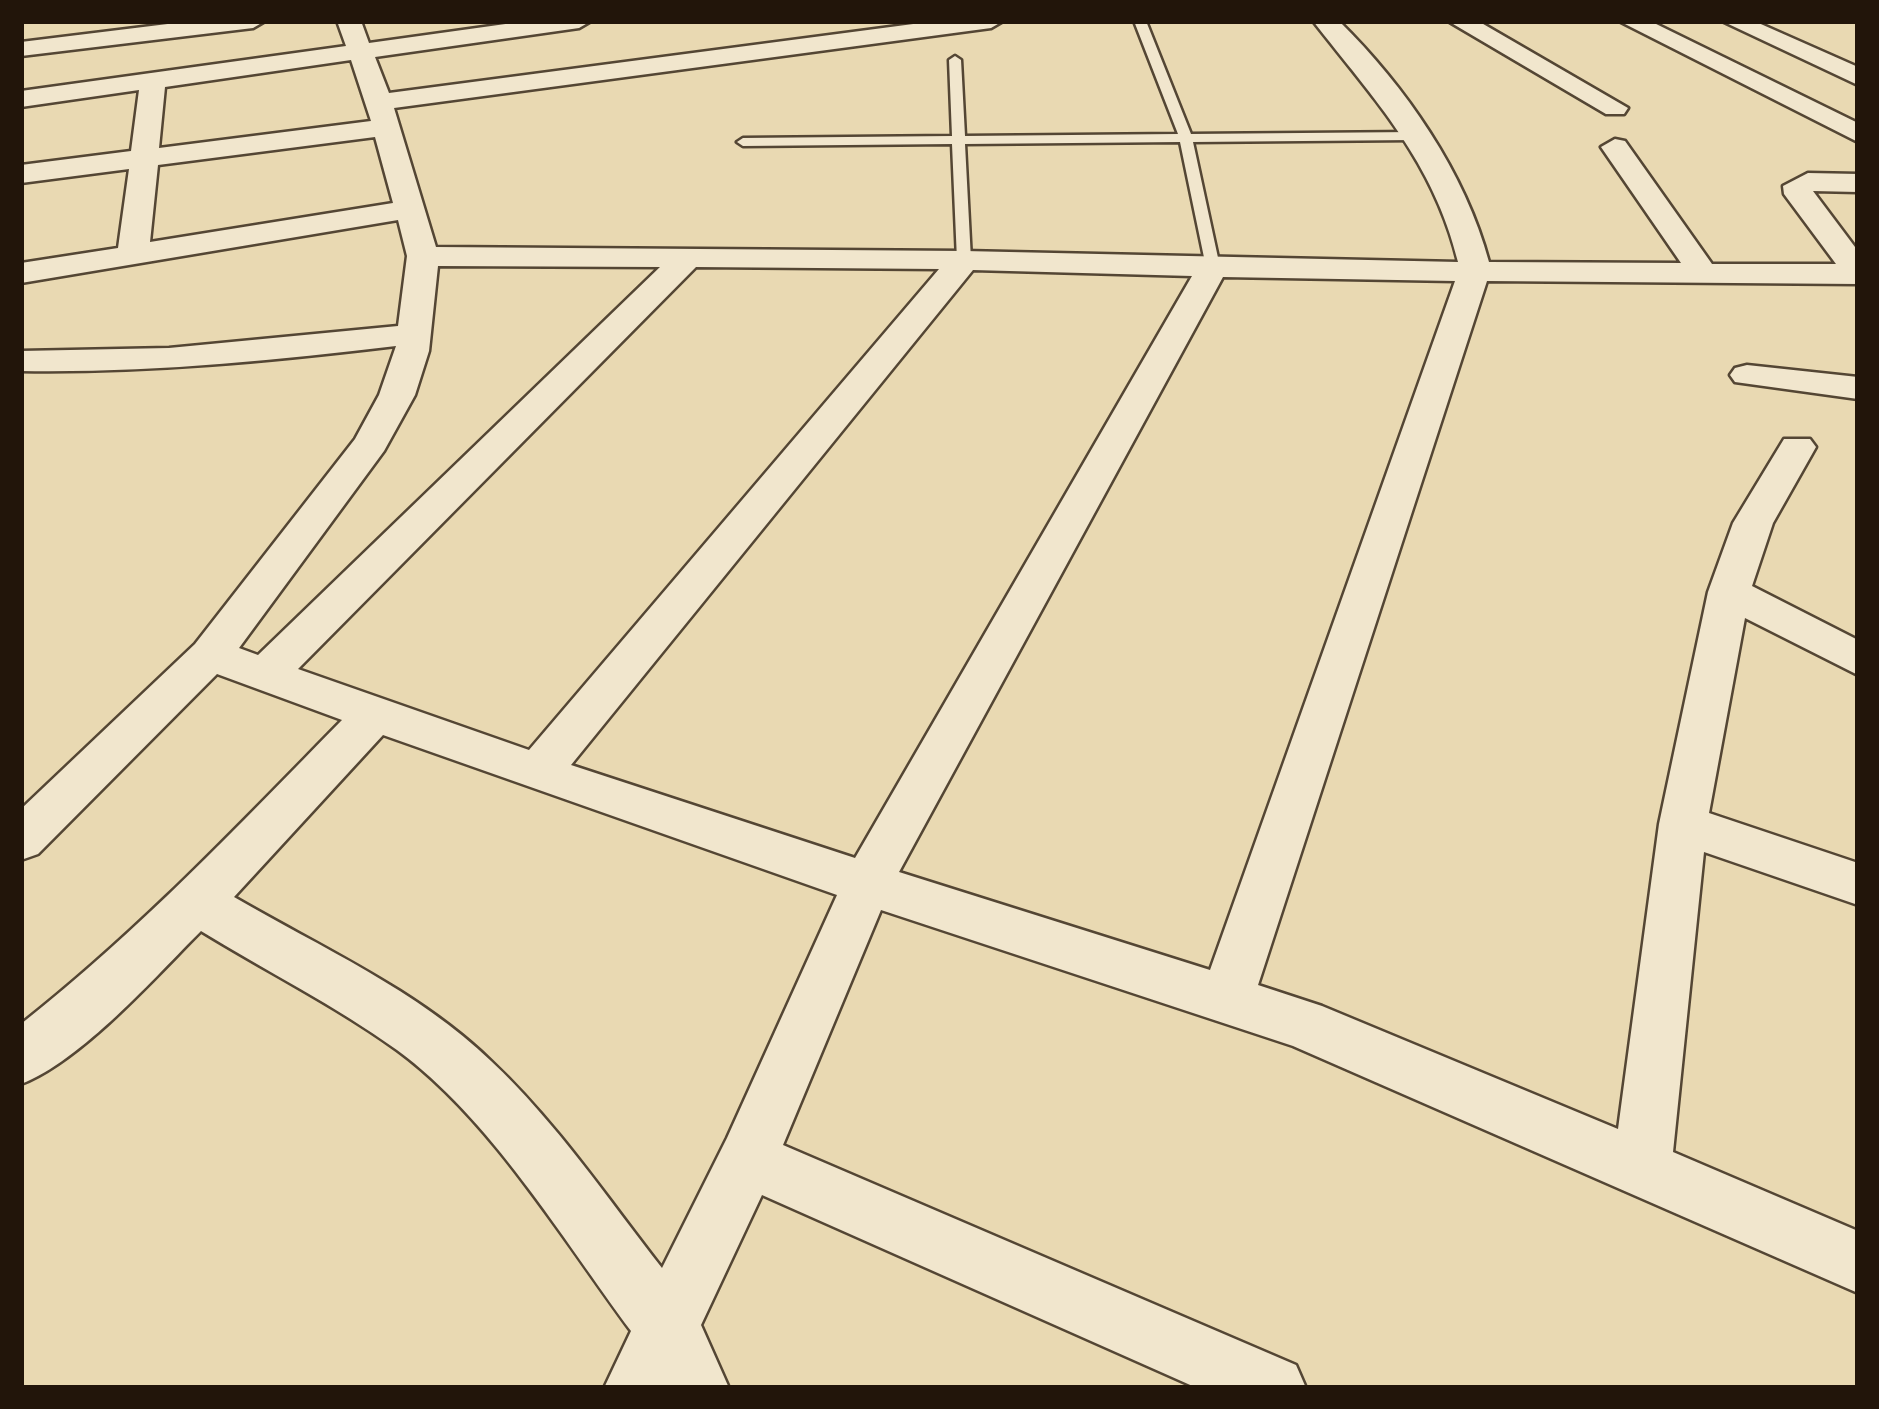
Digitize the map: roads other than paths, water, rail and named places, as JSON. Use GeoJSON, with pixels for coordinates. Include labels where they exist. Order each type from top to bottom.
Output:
{"type":"FeatureCollection","features":[{"type":"Feature","properties":{"kind":"street"},"geometry":{"type":"LineString","coordinates":[[21,49],[253,21]]}},
{"type":"Feature","properties":{"kind":"street"},"geometry":{"type":"LineString","coordinates":[[21,99],[153,80],[357,36],[579,21]]}},
{"type":"Feature","properties":{"kind":"street"},"geometry":{"type":"LineString","coordinates":[[21,174],[146,158],[382,115],[991,21]]}},
{"type":"Feature","properties":{"kind":"street"},"geometry":{"type":"LineString","coordinates":[[1226,999],[1475,269],[1457,207],[1348,42],[1325,21]]}},
{"type":"Feature","properties":{"kind":"street"},"geometry":{"type":"LineString","coordinates":[[1460,21],[1616,108]]}},
{"type":"Feature","properties":{"kind":"street"},"geometry":{"type":"LineString","coordinates":[[1631,21],[1858,134]]}},
{"type":"Feature","properties":{"kind":"street"},"geometry":{"type":"LineString","coordinates":[[1734,21],[1858,77]]}},
{"type":"Feature","properties":{"kind":"street"},"geometry":{"type":"LineString","coordinates":[[21,840],[210,655],[371,443],[397,395],[414,334],[423,256],[357,36]]}},
{"type":"Feature","properties":{"kind":"street"},"geometry":{"type":"LineString","coordinates":[[133,255],[153,80]]}},
{"type":"Feature","properties":{"kind":"street"},"geometry":{"type":"LineString","coordinates":[[1616,147],[1701,270]]}},
{"type":"Feature","properties":{"kind":"street"},"geometry":{"type":"LineString","coordinates":[[1858,184],[1808,182],[1798,186],[1799,194],[1858,273]]}},
{"type":"Feature","properties":{"kind":"street"},"geometry":{"type":"LineString","coordinates":[[21,273],[410,209]]}},
{"type":"Feature","properties":{"kind":"street"},"geometry":{"type":"LineString","coordinates":[[423,256],[1858,273]]}},
{"type":"Feature","properties":{"kind":"street"},"geometry":{"type":"LineString","coordinates":[[265,675],[690,256]]}},
{"type":"Feature","properties":{"kind":"street"},"geometry":{"type":"LineString","coordinates":[[538,772],[964,260]]}},
{"type":"Feature","properties":{"kind":"street"},"geometry":{"type":"LineString","coordinates":[[637,1388],[748,1159],[868,884],[1214,267]]}},
{"type":"Feature","properties":{"kind":"street"},"geometry":{"type":"LineString","coordinates":[[21,361],[98,363],[414,334]]}},
{"type":"Feature","properties":{"kind":"street"},"geometry":{"type":"LineString","coordinates":[[1748,375],[1858,388]]}},
{"type":"Feature","properties":{"kind":"street"},"geometry":{"type":"LineString","coordinates":[[1642,1168],[1683,824],[1729,592],[1753,523],[1797,447]]}},
{"type":"Feature","properties":{"kind":"street"},"geometry":{"type":"LineString","coordinates":[[1729,592],[1858,659]]}},
{"type":"Feature","properties":{"kind":"street"},"geometry":{"type":"LineString","coordinates":[[210,655],[868,884],[1304,1024],[1858,1262]]}},
{"type":"Feature","properties":{"kind":"street"},"geometry":{"type":"LineString","coordinates":[[21,1058],[115,982],[375,714]]}},
{"type":"Feature","properties":{"kind":"street"},"geometry":{"type":"LineString","coordinates":[[1683,824],[1858,884]]}},
{"type":"Feature","properties":{"kind":"street"},"geometry":{"type":"LineString","coordinates":[[197,902],[417,1033],[472,1080],[539,1158],[669,1329],[696,1388]]}},
{"type":"Feature","properties":{"kind":"street"},"geometry":{"type":"LineString","coordinates":[[748,1159],[1273,1388]]}},
{"type":"Feature","properties":{"kind":"lane"},"geometry":{"type":"LineString","coordinates":[[1140,21],[1186,139],[1214,267]]}},
{"type":"Feature","properties":{"kind":"lane"},"geometry":{"type":"LineString","coordinates":[[955,60],[964,260]]}},
{"type":"Feature","properties":{"kind":"lane"},"geometry":{"type":"LineString","coordinates":[[743,142],[1414,136]]}}]}
